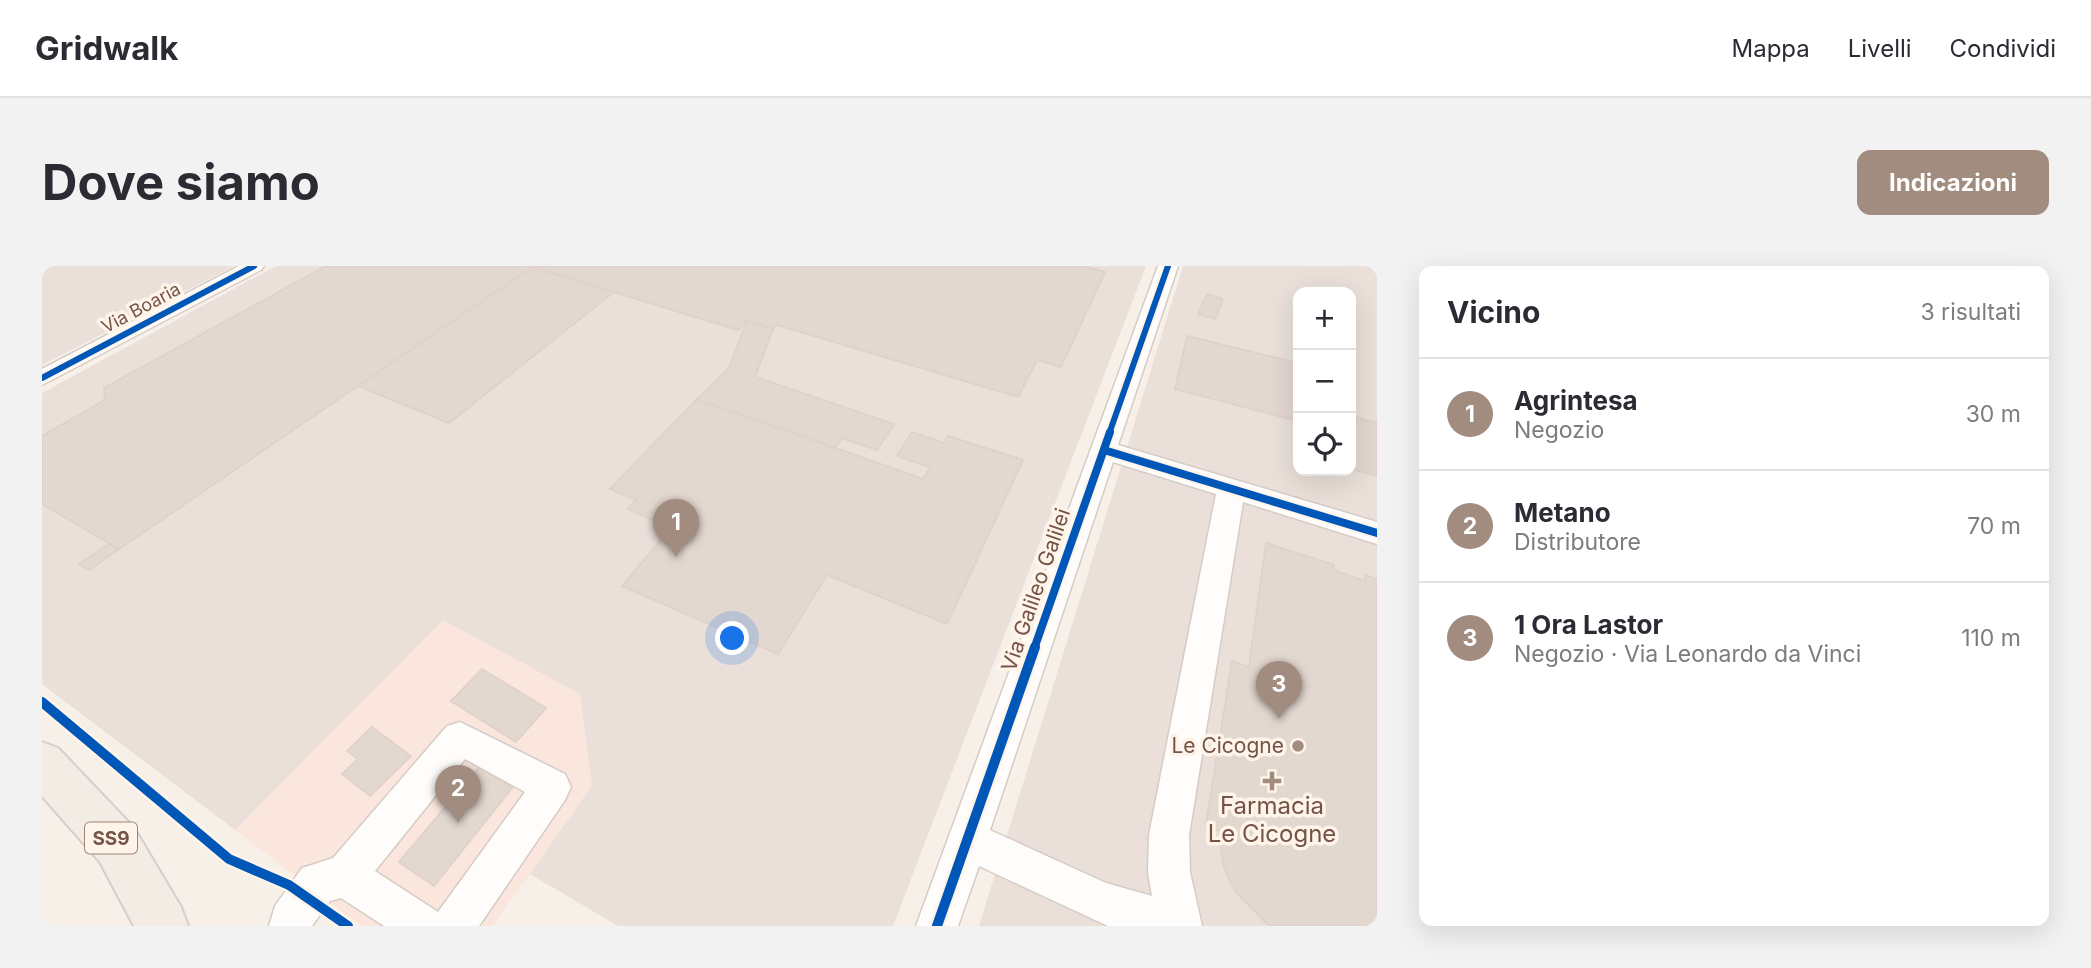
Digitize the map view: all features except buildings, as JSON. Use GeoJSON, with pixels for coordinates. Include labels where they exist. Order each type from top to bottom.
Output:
{"type":"FeatureCollection","features":[{"type":"Feature","properties":{"kind":"main road","name":"SS9"},"geometry":{"type":"LineString","coordinates":[[42,763],[117,845],[162,926]]}},
{"type":"Feature","properties":{"kind":"street","name":"Via Boaria"},"geometry":{"type":"LineString","coordinates":[[42,378],[254,266]]}},
{"type":"Feature","properties":{"kind":"street","name":"Via Galileo Galilei"},"geometry":{"type":"LineString","coordinates":[[937,926],[1168,266]]}},
{"type":"Feature","properties":{"kind":"street"},"geometry":{"type":"LineString","coordinates":[[1104,450],[1377,533]]}},
{"type":"Feature","properties":{"kind":"street"},"geometry":{"type":"LineString","coordinates":[[968,840],[1102,903],[1179,924],[1169,872],[1169,835],[1231,489]]}},
{"type":"Feature","properties":{"kind":"street"},"geometry":{"type":"LineString","coordinates":[[290,926],[290,921],[317,883],[345,876],[460,738],[551,787],[453,926]]}},
{"type":"Feature","properties":{"kind":"street"},"geometry":{"type":"LineString","coordinates":[[345,876],[422,926]]}},
{"type":"Feature","properties":{"kind":"shaded area"},"geometry":{"type":"Polygon","coordinates":[[[42,266],[234,266],[42,365],[42,266]]]}},
{"type":"Feature","properties":{"kind":"shaded area"},"geometry":{"type":"Polygon","coordinates":[[[276,266],[1146,266],[893,926],[618,926],[530,874],[592,785],[580,694],[443,620],[235,830],[42,684],[42,393],[276,266]]]}},
{"type":"Feature","properties":{"kind":"shaded area"},"geometry":{"type":"Polygon","coordinates":[[[1183,266],[1377,266],[1377,926],[979,926],[1183,266]]]}},
{"type":"Feature","properties":{"kind":"shaded area"},"geometry":{"type":"Polygon","coordinates":[[[443,619],[580,693],[592,785],[493,926],[361,926],[235,830],[443,619]]]}},
{"type":"Feature","properties":{"kind":"cycle path"},"geometry":{"type":"LineString","coordinates":[[42,378],[254,266]]}},
{"type":"Feature","properties":{"kind":"cycle path"},"geometry":{"type":"LineString","coordinates":[[937,926],[1168,266]]}},
{"type":"Feature","properties":{"kind":"cycle path"},"geometry":{"type":"LineString","coordinates":[[1104,450],[1377,533]]}},
{"type":"Feature","properties":{"kind":"cycle path"},"geometry":{"type":"LineString","coordinates":[[42,702],[229,859],[289,885],[348,926]]}},
{"type":"Feature","properties":{"kind":"place","name":"Agrintesa"},"geometry":{"type":"Point","coordinates":[676,557]}},
{"type":"Feature","properties":{"kind":"place","name":"1 Ora Lastor"},"geometry":{"type":"Point","coordinates":[1279,719]}},
{"type":"Feature","properties":{"kind":"place","name":"Le Cicogne"},"geometry":{"type":"Point","coordinates":[1298,746]}},
{"type":"Feature","properties":{"kind":"place","name":"Farmacia Le Cicogne"},"geometry":{"type":"Point","coordinates":[1272,781]}},
{"type":"Feature","properties":{"kind":"place","name":"Metano"},"geometry":{"type":"Point","coordinates":[458,823]}}]}
